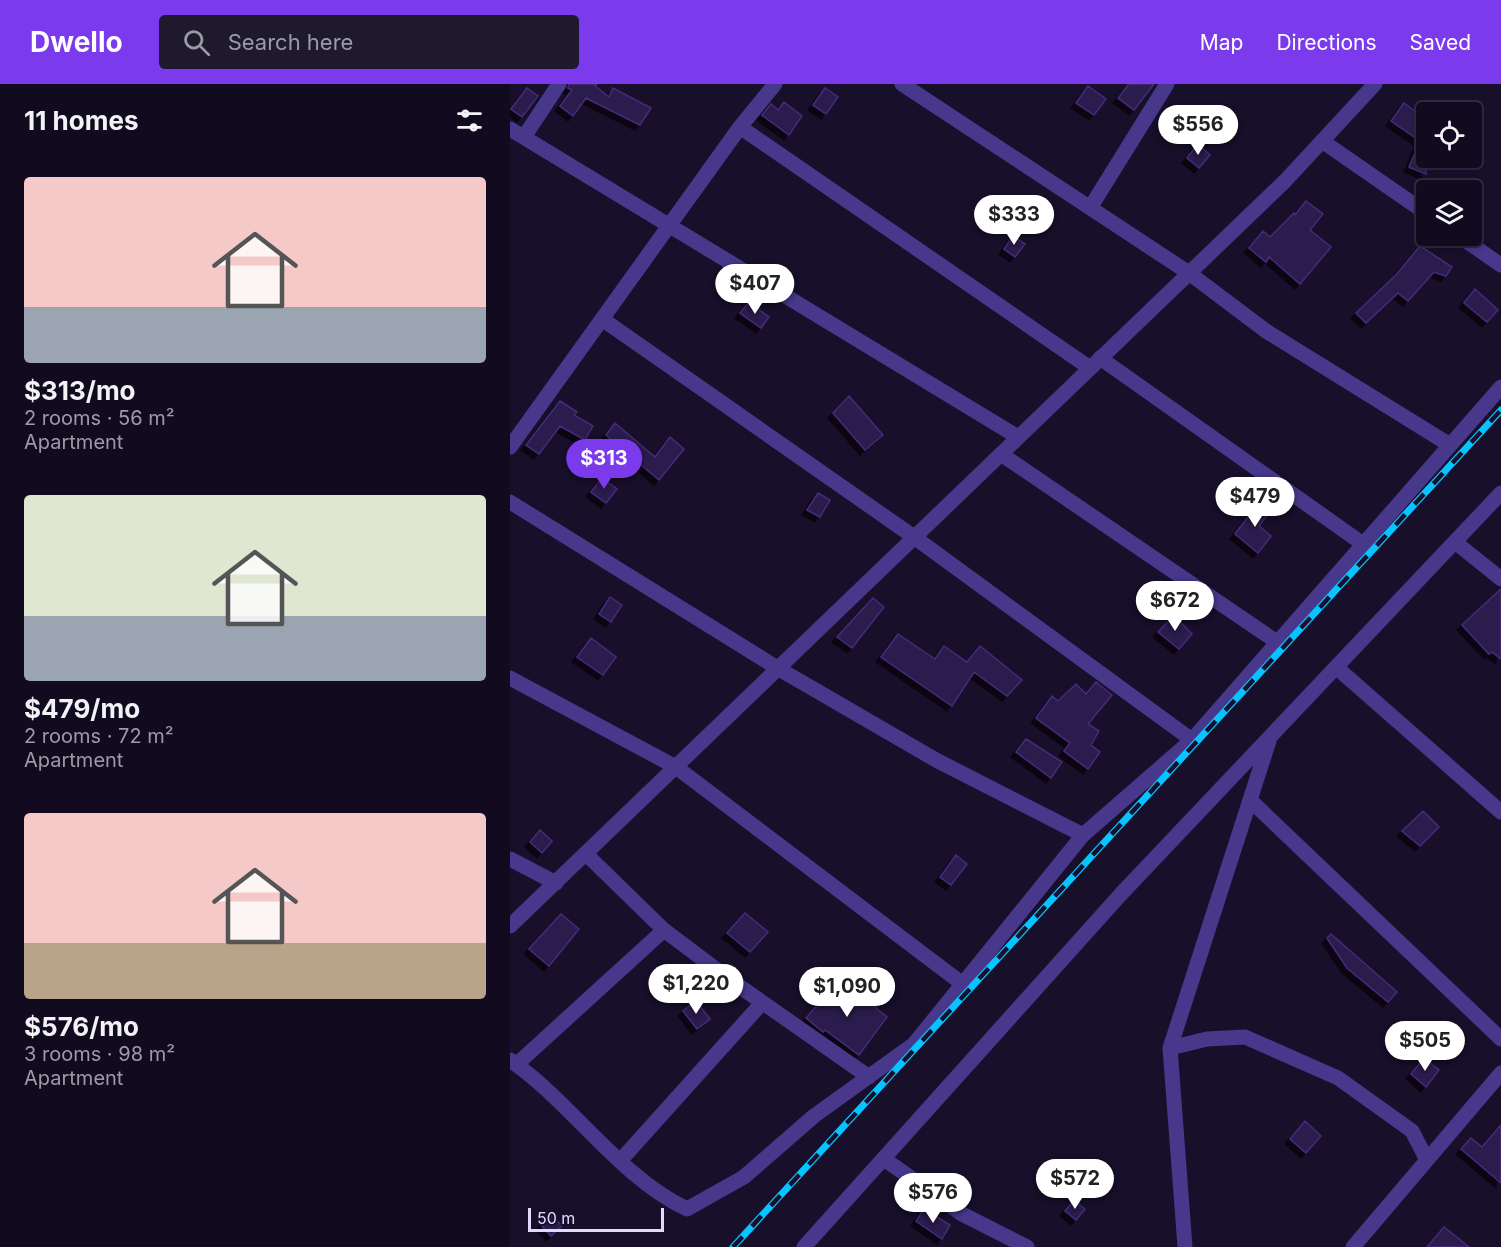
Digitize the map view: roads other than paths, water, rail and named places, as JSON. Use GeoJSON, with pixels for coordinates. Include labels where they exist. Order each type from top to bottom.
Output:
{"type":"FeatureCollection","features":[{"type":"Feature","properties":{"kind":"street"},"geometry":{"type":"LineString","coordinates":[[524,137],[559,84]]}},
{"type":"Feature","properties":{"kind":"street"},"geometry":{"type":"LineString","coordinates":[[510,447],[740,127],[775,84]]}},
{"type":"Feature","properties":{"kind":"street"},"geometry":{"type":"LineString","coordinates":[[902,84],[1189,273],[1266,331],[1450,445]]}},
{"type":"Feature","properties":{"kind":"street"},"geometry":{"type":"LineString","coordinates":[[1090,208],[1167,84]]}},
{"type":"Feature","properties":{"kind":"street"},"geometry":{"type":"LineString","coordinates":[[510,927],[1285,181],[1375,84]]}},
{"type":"Feature","properties":{"kind":"street"},"geometry":{"type":"LineString","coordinates":[[740,127],[1096,363],[1363,544]]}},
{"type":"Feature","properties":{"kind":"street"},"geometry":{"type":"LineString","coordinates":[[510,129],[671,224],[1018,437]]}},
{"type":"Feature","properties":{"kind":"street"},"geometry":{"type":"LineString","coordinates":[[1322,141],[1416,206]]}},
{"type":"Feature","properties":{"kind":"street"},"geometry":{"type":"LineString","coordinates":[[1473,246],[1501,265]]}},
{"type":"Feature","properties":{"kind":"street"},"geometry":{"type":"LineString","coordinates":[[602,319],[914,537],[1192,740]]}},
{"type":"Feature","properties":{"kind":"street"},"geometry":{"type":"LineString","coordinates":[[664,930],[513,1062],[620,1161],[674,1202],[687,1209],[744,1177],[814,1116],[914,1044],[964,985],[1000,934],[1083,835],[1192,740],[1501,387]]}},
{"type":"Feature","properties":{"kind":"street"},"geometry":{"type":"LineString","coordinates":[[1001,454],[1277,642]]}},
{"type":"Feature","properties":{"kind":"street"},"geometry":{"type":"LineString","coordinates":[[804,1247],[1121,894],[1501,493]]}},
{"type":"Feature","properties":{"kind":"street"},"geometry":{"type":"LineString","coordinates":[[510,502],[779,669],[936,760],[1083,835]]}},
{"type":"Feature","properties":{"kind":"street"},"geometry":{"type":"LineString","coordinates":[[1455,542],[1501,579]]}},
{"type":"Feature","properties":{"kind":"street"},"geometry":{"type":"LineString","coordinates":[[1336,667],[1501,812]]}},
{"type":"Feature","properties":{"kind":"street"},"geometry":{"type":"LineString","coordinates":[[510,678],[676,767],[964,985]]}},
{"type":"Feature","properties":{"kind":"street"},"geometry":{"type":"LineString","coordinates":[[1185,1247],[1170,1048],[1271,736]]}},
{"type":"Feature","properties":{"kind":"street"},"geometry":{"type":"LineString","coordinates":[[1250,800],[1501,1039]]}},
{"type":"Feature","properties":{"kind":"street"},"geometry":{"type":"LineString","coordinates":[[586,854],[664,930],[762,1003],[869,1077]]}},
{"type":"Feature","properties":{"kind":"street"},"geometry":{"type":"LineString","coordinates":[[510,859],[556,883]]}},
{"type":"Feature","properties":{"kind":"street"},"geometry":{"type":"LineString","coordinates":[[620,1161],[762,1003]]}},
{"type":"Feature","properties":{"kind":"street"},"geometry":{"type":"LineString","coordinates":[[1170,1048],[1207,1039],[1245,1037],[1338,1078],[1412,1131],[1427,1160]]}},
{"type":"Feature","properties":{"kind":"street"},"geometry":{"type":"LineString","coordinates":[[1353,1247],[1501,1073]]}},
{"type":"Feature","properties":{"kind":"street"},"geometry":{"type":"LineString","coordinates":[[884,1159],[962,1214],[1027,1247]]}},
{"type":"Feature","properties":{"kind":"railway"},"geometry":{"type":"LineString","coordinates":[[733,1247],[1501,410]]}}]}
